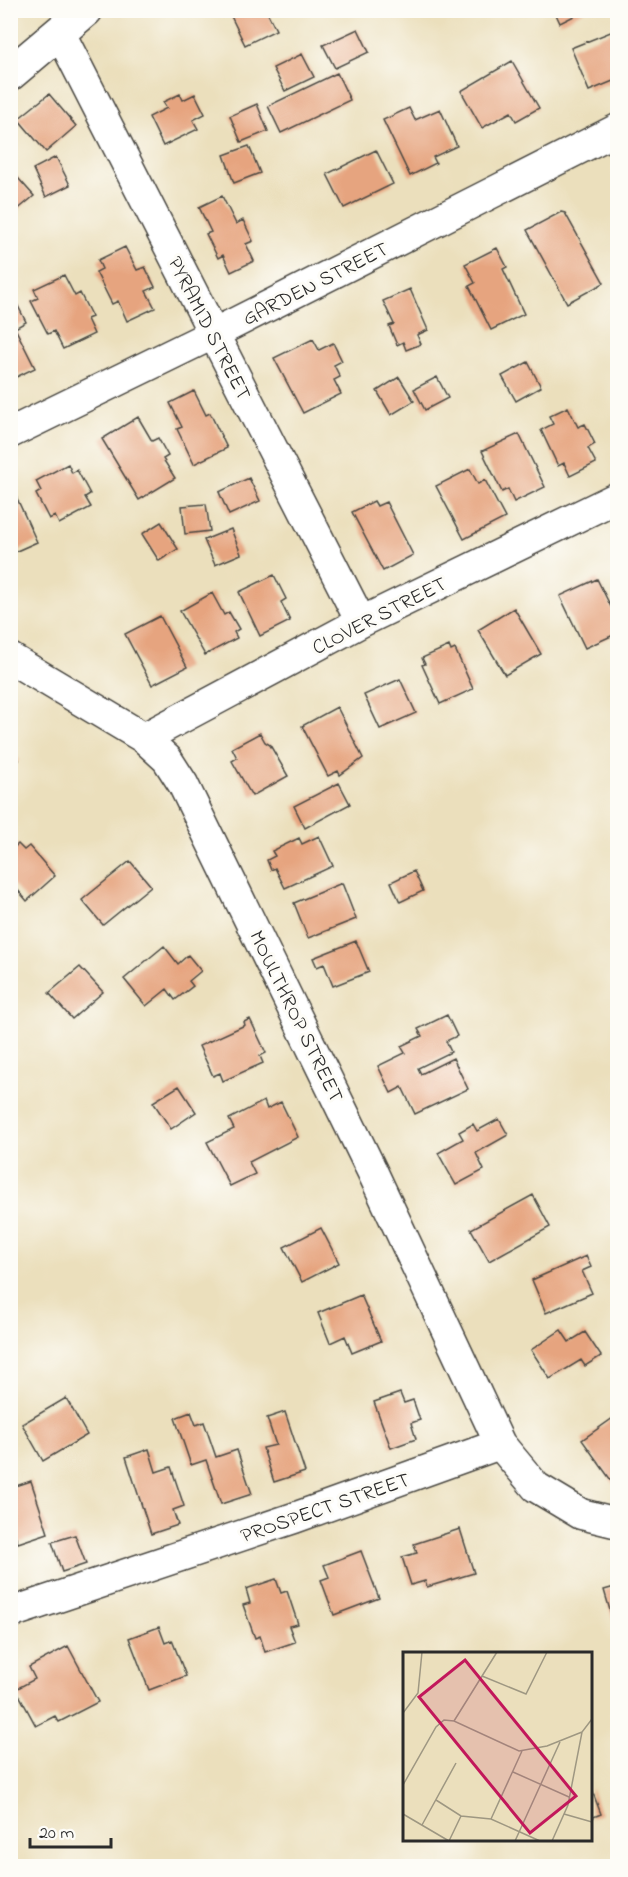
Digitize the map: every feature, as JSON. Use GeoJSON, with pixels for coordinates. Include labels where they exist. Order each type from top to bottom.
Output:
{"type":"FeatureCollection","features":[{"type":"Feature","properties":{"kind":"street"},"geometry":{"type":"LineString","coordinates":[[10,74],[86,10]]}},
{"type":"Feature","properties":{"kind":"street","name":"PYRAMID STREET"},"geometry":{"type":"LineString","coordinates":[[60,33],[361,622]]}},
{"type":"Feature","properties":{"kind":"street","name":"GARDEN STREET"},"geometry":{"type":"LineString","coordinates":[[10,433],[213,334],[618,129]]}},
{"type":"Feature","properties":{"kind":"street","name":"CLOVER STREET"},"geometry":{"type":"LineString","coordinates":[[144,738],[361,622],[618,496]]}},
{"type":"Feature","properties":{"kind":"street","name":"MOULTHROP STREET"},"geometry":{"type":"LineString","coordinates":[[10,658],[144,738],[167,759],[183,784],[372,1171],[500,1444]]}},
{"type":"Feature","properties":{"kind":"street"},"geometry":{"type":"LineString","coordinates":[[500,1444],[536,1486],[581,1514],[618,1523]]}},
{"type":"Feature","properties":{"kind":"street","name":"PROSPECT STREET"},"geometry":{"type":"LineString","coordinates":[[10,1613],[294,1518],[500,1444]]}},
{"type":"Feature","properties":{"kind":"building"},"geometry":{"type":"Polygon","coordinates":[[[228,10],[266,10],[276,30],[245,45],[228,10]]]}},
{"type":"Feature","properties":{"kind":"building"},"geometry":{"type":"Polygon","coordinates":[[[437,10],[459,10],[441,19],[437,10]]]}},
{"type":"Feature","properties":{"kind":"building"},"geometry":{"type":"Polygon","coordinates":[[[554,10],[586,10],[560,23],[554,10]]]}},
{"type":"Feature","properties":{"kind":"building"},"geometry":{"type":"Polygon","coordinates":[[[358,29],[369,52],[335,68],[323,45],[358,29]]]}},
{"type":"Feature","properties":{"kind":"building"},"geometry":{"type":"Polygon","coordinates":[[[618,29],[618,79],[589,91],[571,48],[618,29]]]}},
{"type":"Feature","properties":{"kind":"building"},"geometry":{"type":"Polygon","coordinates":[[[302,54],[314,77],[285,91],[273,68],[302,54]]]}},
{"type":"Feature","properties":{"kind":"building"},"geometry":{"type":"Polygon","coordinates":[[[512,61],[539,108],[516,121],[511,112],[482,128],[461,91],[512,61]]]}},
{"type":"Feature","properties":{"kind":"building"},"geometry":{"type":"Polygon","coordinates":[[[337,73],[350,100],[281,133],[268,106],[337,73]]]}},
{"type":"Feature","properties":{"kind":"building"},"geometry":{"type":"Polygon","coordinates":[[[49,94],[76,126],[46,152],[18,119],[49,94]]]}},
{"type":"Feature","properties":{"kind":"building"},"geometry":{"type":"Polygon","coordinates":[[[180,94],[183,100],[195,94],[205,114],[193,120],[198,129],[163,146],[149,117],[167,108],[163,102],[180,94]]]}},
{"type":"Feature","properties":{"kind":"building"},"geometry":{"type":"Polygon","coordinates":[[[257,104],[268,131],[241,142],[230,116],[257,104]]]}},
{"type":"Feature","properties":{"kind":"building"},"geometry":{"type":"Polygon","coordinates":[[[409,108],[415,120],[440,109],[457,146],[433,157],[436,163],[410,176],[383,120],[409,108]]]}},
{"type":"Feature","properties":{"kind":"building"},"geometry":{"type":"Polygon","coordinates":[[[249,146],[260,173],[234,183],[224,155],[249,146]]]}},
{"type":"Feature","properties":{"kind":"building"},"geometry":{"type":"Polygon","coordinates":[[[376,150],[393,184],[344,208],[327,174],[376,150]]]}},
{"type":"Feature","properties":{"kind":"building"},"geometry":{"type":"Polygon","coordinates":[[[56,157],[70,185],[46,197],[33,169],[56,157]]]}},
{"type":"Feature","properties":{"kind":"building"},"geometry":{"type":"Polygon","coordinates":[[[10,169],[34,196],[10,216],[10,169]]]}},
{"type":"Feature","properties":{"kind":"building"},"geometry":{"type":"Polygon","coordinates":[[[222,196],[236,224],[243,220],[253,241],[246,244],[254,261],[231,272],[223,255],[218,258],[206,234],[211,232],[199,207],[222,196]]]}},
{"type":"Feature","properties":{"kind":"building"},"geometry":{"type":"Polygon","coordinates":[[[561,212],[565,213],[604,283],[567,303],[527,230],[561,212]]]}},
{"type":"Feature","properties":{"kind":"building"},"geometry":{"type":"Polygon","coordinates":[[[125,247],[137,270],[145,267],[155,287],[146,291],[155,308],[127,321],[118,301],[112,304],[96,272],[102,269],[98,260],[125,247]]]}},
{"type":"Feature","properties":{"kind":"building"},"geometry":{"type":"Polygon","coordinates":[[[497,248],[507,267],[503,269],[524,314],[491,330],[469,286],[475,283],[465,264],[497,248]]]}},
{"type":"Feature","properties":{"kind":"building"},"geometry":{"type":"Polygon","coordinates":[[[64,275],[75,296],[80,293],[92,317],[87,319],[94,334],[63,349],[54,331],[48,334],[31,301],[38,298],[34,289],[64,275]]]}},
{"type":"Feature","properties":{"kind":"building"},"geometry":{"type":"Polygon","coordinates":[[[410,289],[428,330],[417,335],[421,344],[406,350],[403,342],[397,345],[389,326],[394,324],[383,301],[410,289]]]}},
{"type":"Feature","properties":{"kind":"building"},"geometry":{"type":"Polygon","coordinates":[[[10,290],[26,322],[15,328],[35,368],[10,380],[10,290]]]}},
{"type":"Feature","properties":{"kind":"building"},"geometry":{"type":"Polygon","coordinates":[[[313,339],[319,350],[333,343],[342,361],[334,365],[340,377],[334,380],[341,394],[303,413],[274,358],[313,339]]]}},
{"type":"Feature","properties":{"kind":"building"},"geometry":{"type":"Polygon","coordinates":[[[528,362],[541,387],[516,401],[502,376],[528,362]]]}},
{"type":"Feature","properties":{"kind":"building"},"geometry":{"type":"Polygon","coordinates":[[[399,377],[414,401],[391,415],[377,391],[399,377]]]}},
{"type":"Feature","properties":{"kind":"building"},"geometry":{"type":"Polygon","coordinates":[[[437,377],[448,398],[425,410],[414,389],[437,377]]]}},
{"type":"Feature","properties":{"kind":"building"},"geometry":{"type":"Polygon","coordinates":[[[194,391],[206,415],[210,413],[227,448],[194,464],[177,429],[182,427],[170,403],[194,391]]]}},
{"type":"Feature","properties":{"kind":"building"},"geometry":{"type":"Polygon","coordinates":[[[568,407],[578,427],[585,424],[595,444],[588,448],[596,463],[570,476],[564,463],[558,466],[541,430],[553,424],[549,416],[568,407]]]}},
{"type":"Feature","properties":{"kind":"building"},"geometry":{"type":"Polygon","coordinates":[[[138,417],[152,441],[158,438],[168,456],[163,459],[175,478],[139,500],[102,439],[138,417]]]}},
{"type":"Feature","properties":{"kind":"building"},"geometry":{"type":"Polygon","coordinates":[[[519,434],[545,487],[514,502],[508,489],[502,492],[482,451],[519,434]]]}},
{"type":"Feature","properties":{"kind":"building"},"geometry":{"type":"Polygon","coordinates":[[[68,464],[72,473],[77,470],[90,494],[85,497],[91,507],[59,524],[55,516],[49,519],[36,494],[41,491],[36,481],[68,464]]]}},
{"type":"Feature","properties":{"kind":"building"},"geometry":{"type":"Polygon","coordinates":[[[470,469],[478,484],[485,480],[505,518],[464,539],[436,486],[470,469]]]}},
{"type":"Feature","properties":{"kind":"building"},"geometry":{"type":"Polygon","coordinates":[[[249,478],[260,501],[229,515],[219,492],[249,478]]]}},
{"type":"Feature","properties":{"kind":"building"},"geometry":{"type":"Polygon","coordinates":[[[14,492],[37,542],[10,554],[10,494],[14,492]]]}},
{"type":"Feature","properties":{"kind":"building"},"geometry":{"type":"Polygon","coordinates":[[[374,501],[377,506],[386,502],[413,555],[383,571],[352,512],[374,501]]]}},
{"type":"Feature","properties":{"kind":"building"},"geometry":{"type":"Polygon","coordinates":[[[206,504],[210,531],[185,534],[182,506],[206,504]]]}},
{"type":"Feature","properties":{"kind":"building"},"geometry":{"type":"Polygon","coordinates":[[[161,522],[178,549],[159,561],[142,534],[161,522]]]}},
{"type":"Feature","properties":{"kind":"building"},"geometry":{"type":"Polygon","coordinates":[[[231,529],[241,554],[215,565],[204,540],[231,529]]]}},
{"type":"Feature","properties":{"kind":"building"},"geometry":{"type":"Polygon","coordinates":[[[274,575],[286,599],[281,602],[290,621],[260,636],[239,592],[274,575]]]}},
{"type":"Feature","properties":{"kind":"building"},"geometry":{"type":"Polygon","coordinates":[[[597,579],[618,621],[618,633],[585,648],[560,596],[597,579]]]}},
{"type":"Feature","properties":{"kind":"building"},"geometry":{"type":"Polygon","coordinates":[[[212,593],[224,615],[229,612],[239,629],[234,632],[237,638],[205,655],[180,611],[212,593]]]}},
{"type":"Feature","properties":{"kind":"building"},"geometry":{"type":"Polygon","coordinates":[[[514,608],[541,654],[505,675],[478,630],[514,608]]]}},
{"type":"Feature","properties":{"kind":"building"},"geometry":{"type":"Polygon","coordinates":[[[160,616],[187,667],[152,685],[125,634],[160,616]]]}},
{"type":"Feature","properties":{"kind":"building"},"geometry":{"type":"Polygon","coordinates":[[[449,646],[451,651],[455,649],[473,689],[440,704],[422,665],[425,664],[422,658],[449,646]]]}},
{"type":"Feature","properties":{"kind":"building"},"geometry":{"type":"Polygon","coordinates":[[[400,679],[416,713],[380,729],[364,695],[400,679]]]}},
{"type":"Feature","properties":{"kind":"building"},"geometry":{"type":"Polygon","coordinates":[[[337,707],[363,758],[340,775],[338,771],[328,776],[302,726],[337,707]]]}},
{"type":"Feature","properties":{"kind":"building"},"geometry":{"type":"Polygon","coordinates":[[[260,733],[265,742],[270,745],[288,776],[252,796],[232,761],[237,758],[232,748],[260,733]]]}},
{"type":"Feature","properties":{"kind":"building"},"geometry":{"type":"Polygon","coordinates":[[[10,751],[19,760],[10,769],[10,751]]]}},
{"type":"Feature","properties":{"kind":"building"},"geometry":{"type":"Polygon","coordinates":[[[339,783],[350,804],[305,828],[294,806],[339,783]]]}},
{"type":"Feature","properties":{"kind":"building"},"geometry":{"type":"Polygon","coordinates":[[[319,836],[333,866],[285,888],[275,868],[271,870],[267,860],[275,856],[272,851],[299,838],[302,844],[319,836]]]}},
{"type":"Feature","properties":{"kind":"building"},"geometry":{"type":"Polygon","coordinates":[[[18,844],[24,850],[29,846],[55,876],[27,901],[10,881],[10,851],[18,844]]]}},
{"type":"Feature","properties":{"kind":"building"},"geometry":{"type":"Polygon","coordinates":[[[130,861],[151,886],[103,925],[82,900],[130,861]]]}},
{"type":"Feature","properties":{"kind":"building"},"geometry":{"type":"Polygon","coordinates":[[[414,871],[423,891],[400,902],[391,882],[414,871]]]}},
{"type":"Feature","properties":{"kind":"building"},"geometry":{"type":"Polygon","coordinates":[[[342,883],[356,919],[308,938],[294,903],[342,883]]]}},
{"type":"Feature","properties":{"kind":"building"},"geometry":{"type":"Polygon","coordinates":[[[356,941],[369,972],[333,986],[324,964],[317,967],[313,958],[356,941]]]}},
{"type":"Feature","properties":{"kind":"building"},"geometry":{"type":"Polygon","coordinates":[[[164,946],[178,964],[188,955],[201,971],[189,981],[193,986],[175,1000],[167,989],[146,1006],[124,979],[164,946]]]}},
{"type":"Feature","properties":{"kind":"building"},"geometry":{"type":"Polygon","coordinates":[[[80,967],[103,992],[72,1019],[49,993],[80,967]]]}},
{"type":"Feature","properties":{"kind":"building"},"geometry":{"type":"Polygon","coordinates":[[[447,1015],[457,1036],[446,1041],[451,1052],[418,1068],[421,1074],[453,1058],[468,1089],[415,1114],[402,1087],[391,1093],[378,1066],[405,1053],[401,1046],[422,1036],[418,1029],[447,1015]]]}},
{"type":"Feature","properties":{"kind":"building"},"geometry":{"type":"Polygon","coordinates":[[[250,1019],[266,1053],[260,1056],[263,1063],[223,1081],[220,1073],[213,1076],[199,1046],[245,1025],[244,1022],[250,1019]]]}},
{"type":"Feature","properties":{"kind":"building"},"geometry":{"type":"Polygon","coordinates":[[[179,1086],[196,1112],[171,1129],[153,1102],[179,1086]]]}},
{"type":"Feature","properties":{"kind":"building"},"geometry":{"type":"Polygon","coordinates":[[[264,1101],[267,1109],[281,1102],[298,1137],[249,1162],[255,1174],[230,1186],[207,1142],[234,1129],[229,1119],[264,1101]]]}},
{"type":"Feature","properties":{"kind":"building"},"geometry":{"type":"Polygon","coordinates":[[[499,1119],[508,1135],[476,1153],[484,1170],[456,1185],[438,1153],[463,1139],[459,1132],[473,1124],[477,1131],[499,1119]]]}},
{"type":"Feature","properties":{"kind":"building"},"geometry":{"type":"Polygon","coordinates":[[[533,1195],[550,1227],[489,1261],[471,1229],[533,1195]]]}},
{"type":"Feature","properties":{"kind":"building"},"geometry":{"type":"Polygon","coordinates":[[[321,1228],[339,1263],[302,1282],[284,1247],[321,1228]]]}},
{"type":"Feature","properties":{"kind":"building"},"geometry":{"type":"Polygon","coordinates":[[[586,1256],[591,1267],[582,1271],[592,1293],[546,1313],[532,1280],[586,1256]]]}},
{"type":"Feature","properties":{"kind":"building"},"geometry":{"type":"Polygon","coordinates":[[[361,1295],[381,1341],[352,1353],[345,1336],[330,1343],[318,1313],[361,1295]]]}},
{"type":"Feature","properties":{"kind":"building"},"geometry":{"type":"Polygon","coordinates":[[[561,1330],[569,1342],[585,1332],[601,1356],[585,1366],[581,1360],[550,1379],[531,1350],[561,1330]]]}},
{"type":"Feature","properties":{"kind":"building"},"geometry":{"type":"Polygon","coordinates":[[[400,1393],[404,1403],[413,1400],[420,1420],[411,1423],[416,1439],[391,1448],[374,1402],[400,1393]]]}},
{"type":"Feature","properties":{"kind":"building"},"geometry":{"type":"Polygon","coordinates":[[[66,1398],[87,1435],[43,1461],[22,1424],[66,1398]]]}},
{"type":"Feature","properties":{"kind":"building"},"geometry":{"type":"Polygon","coordinates":[[[191,1412],[196,1425],[204,1422],[216,1457],[237,1450],[252,1494],[221,1504],[206,1460],[191,1465],[175,1418],[191,1412]]]}},
{"type":"Feature","properties":{"kind":"building"},"geometry":{"type":"Polygon","coordinates":[[[285,1412],[305,1472],[274,1482],[263,1448],[276,1445],[267,1418],[285,1412]]]}},
{"type":"Feature","properties":{"kind":"building"},"geometry":{"type":"Polygon","coordinates":[[[613,1418],[618,1424],[615,1441],[618,1490],[582,1440],[613,1418]]]}},
{"type":"Feature","properties":{"kind":"building"},"geometry":{"type":"Polygon","coordinates":[[[149,1449],[156,1472],[171,1467],[184,1506],[173,1510],[178,1525],[151,1534],[126,1457],[149,1449]]]}},
{"type":"Feature","properties":{"kind":"building"},"geometry":{"type":"Polygon","coordinates":[[[31,1481],[48,1533],[18,1543],[10,1521],[10,1488],[31,1481]]]}},
{"type":"Feature","properties":{"kind":"building"},"geometry":{"type":"Polygon","coordinates":[[[460,1529],[474,1573],[427,1587],[425,1581],[411,1585],[402,1557],[417,1553],[414,1544],[460,1529]]]}},
{"type":"Feature","properties":{"kind":"building"},"geometry":{"type":"Polygon","coordinates":[[[75,1535],[86,1564],[62,1572],[52,1542],[75,1535]]]}},
{"type":"Feature","properties":{"kind":"building"},"geometry":{"type":"Polygon","coordinates":[[[361,1551],[379,1598],[334,1615],[321,1580],[329,1577],[324,1565],[361,1551]]]}},
{"type":"Feature","properties":{"kind":"building"},"geometry":{"type":"Polygon","coordinates":[[[276,1579],[281,1593],[287,1591],[298,1624],[289,1626],[295,1642],[265,1652],[260,1636],[255,1638],[243,1605],[250,1603],[246,1589],[276,1579]]]}},
{"type":"Feature","properties":{"kind":"building"},"geometry":{"type":"Polygon","coordinates":[[[618,1586],[618,1634],[617,1634],[604,1590],[618,1586]]]}},
{"type":"Feature","properties":{"kind":"building"},"geometry":{"type":"Polygon","coordinates":[[[159,1627],[165,1643],[172,1640],[186,1676],[149,1690],[129,1638],[159,1627]]]}},
{"type":"Feature","properties":{"kind":"building"},"geometry":{"type":"Polygon","coordinates":[[[68,1646],[98,1702],[59,1722],[55,1716],[36,1726],[16,1689],[35,1679],[29,1667],[68,1646]]]}},
{"type":"Feature","properties":{"kind":"building"},"geometry":{"type":"Polygon","coordinates":[[[592,1791],[601,1814],[592,1818],[592,1791]]]}}]}
